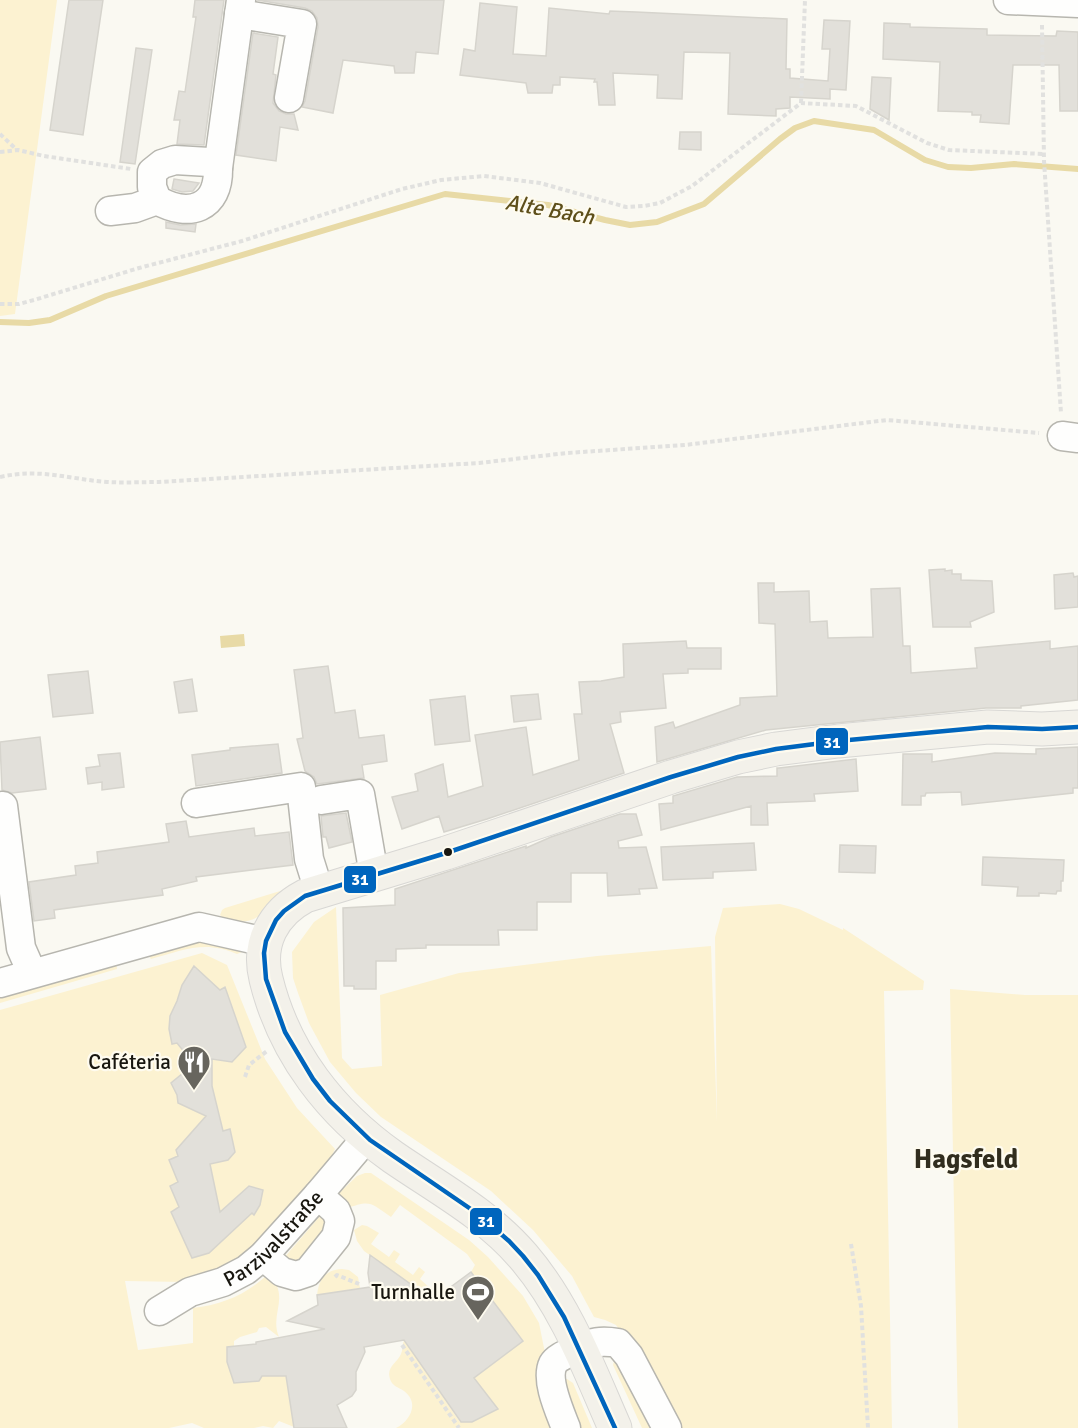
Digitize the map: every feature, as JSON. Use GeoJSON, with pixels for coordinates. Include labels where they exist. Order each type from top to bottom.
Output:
{"type":"FeatureCollection","features":[{"type":"Feature","properties":{"kind":"main road"},"geometry":{"type":"LineString","coordinates":[[615,1428],[568,1324],[546,1287],[524,1257],[503,1234],[477,1213],[367,1137],[340,1113],[322,1092],[293,1048],[275,1010],[269,991],[264,959],[269,929],[292,902],[319,891],[446,853],[671,777],[738,757],[827,742],[988,727],[1042,729],[1078,727]]}},
{"type":"Feature","properties":{"kind":"street"},"geometry":{"type":"LineString","coordinates":[[1008,0],[1078,3]]}},
{"type":"Feature","properties":{"kind":"street"},"geometry":{"type":"LineString","coordinates":[[218,168],[209,162],[175,160],[162,164],[152,172],[152,187],[157,200],[170,208],[183,210],[199,208],[212,198],[218,178],[240,7],[302,24],[289,98]]}},
{"type":"Feature","properties":{"kind":"street"},"geometry":{"type":"LineString","coordinates":[[110,212],[135,208],[157,200]]}},
{"type":"Feature","properties":{"kind":"street"},"geometry":{"type":"LineString","coordinates":[[196,803],[301,788],[309,859],[319,891]]}},
{"type":"Feature","properties":{"kind":"street"},"geometry":{"type":"LineString","coordinates":[[321,800],[360,794],[374,875]]}},
{"type":"Feature","properties":{"kind":"street"},"geometry":{"type":"LineString","coordinates":[[3,806],[21,948],[32,973]]}},
{"type":"Feature","properties":{"kind":"street"},"geometry":{"type":"LineString","coordinates":[[0,983],[199,927],[266,942]]}},
{"type":"Feature","properties":{"kind":"street","name":"Parzivalstraße"},"geometry":{"type":"LineString","coordinates":[[159,1311],[190,1292],[223,1282],[246,1270],[263,1256],[367,1137]]}},
{"type":"Feature","properties":{"kind":"street"},"geometry":{"type":"LineString","coordinates":[[263,1256],[282,1272],[296,1276],[308,1272],[336,1237],[340,1221],[336,1211],[318,1195]]}},
{"type":"Feature","properties":{"kind":"street"},"geometry":{"type":"LineString","coordinates":[[566,1428],[552,1388],[553,1363],[564,1355],[599,1341],[618,1343],[630,1356],[667,1428]]}},
{"type":"Feature","properties":{"kind":"path"},"geometry":{"type":"LineString","coordinates":[[801,103],[805,0]]}},
{"type":"Feature","properties":{"kind":"path"},"geometry":{"type":"LineString","coordinates":[[0,477],[16,473],[51,473],[107,482],[159,482],[479,464],[567,453],[685,445],[887,420],[1070,437],[1044,161],[1042,2]]}},
{"type":"Feature","properties":{"kind":"path"},"geometry":{"type":"LineString","coordinates":[[0,304],[19,304],[139,268],[242,241],[402,189],[441,180],[484,176],[540,183],[626,207],[660,203],[692,186],[801,103],[856,106],[927,144],[949,150],[1044,154]]}},
{"type":"Feature","properties":{"kind":"path"},"geometry":{"type":"LineString","coordinates":[[0,134],[18,150]]}},
{"type":"Feature","properties":{"kind":"path"},"geometry":{"type":"LineString","coordinates":[[0,152],[18,150],[152,172]]}},
{"type":"Feature","properties":{"kind":"path"},"geometry":{"type":"LineString","coordinates":[[245,1077],[249,1065],[260,1057]]}},
{"type":"Feature","properties":{"kind":"path"},"geometry":{"type":"LineString","coordinates":[[851,1244],[861,1306],[868,1428]]}},
{"type":"Feature","properties":{"kind":"path"},"geometry":{"type":"LineString","coordinates":[[330,1282],[337,1275],[359,1284]]}},
{"type":"Feature","properties":{"kind":"path"},"geometry":{"type":"LineString","coordinates":[[402,1345],[459,1428]]}},
{"type":"Feature","properties":{"kind":"shaded area"},"geometry":{"type":"Polygon","coordinates":[[[0,0],[57,0],[15,314],[0,316],[0,0]]]}},
{"type":"Feature","properties":{"kind":"shaded area"},"geometry":{"type":"Polygon","coordinates":[[[244,634],[245,646],[221,648],[220,636],[244,634]]]}},
{"type":"Feature","properties":{"kind":"shaded area"},"geometry":{"type":"Polygon","coordinates":[[[290,888],[265,912],[251,920],[229,921],[220,915],[225,908],[290,888]]]}},
{"type":"Feature","properties":{"kind":"shaded area"},"geometry":{"type":"Polygon","coordinates":[[[780,904],[799,909],[843,930],[843,928],[924,981],[923,990],[884,991],[892,1428],[674,1428],[616,1325],[594,1317],[572,1276],[533,1230],[491,1191],[381,1117],[356,1093],[330,1062],[309,1023],[293,978],[292,952],[314,922],[336,907],[342,1058],[352,1069],[382,1066],[380,995],[459,973],[597,956],[711,946],[717,1122],[715,937],[723,908],[780,904]]]}},
{"type":"Feature","properties":{"kind":"shaded area"},"geometry":{"type":"Polygon","coordinates":[[[199,939],[235,948],[242,952],[237,954],[204,947],[151,959],[146,952],[199,939]]]}},
{"type":"Feature","properties":{"kind":"shaded area"},"geometry":{"type":"Polygon","coordinates":[[[202,953],[227,965],[265,1059],[297,1108],[335,1149],[326,1168],[240,1263],[184,1282],[125,1281],[138,1350],[193,1343],[193,1308],[214,1304],[243,1293],[269,1273],[278,1291],[276,1321],[279,1337],[266,1327],[259,1328],[257,1332],[234,1341],[234,1383],[259,1381],[262,1376],[286,1376],[294,1427],[279,1421],[273,1428],[263,1426],[204,1428],[192,1423],[169,1428],[0,1428],[0,1010],[202,953]]]}},
{"type":"Feature","properties":{"kind":"shaded area"},"geometry":{"type":"Polygon","coordinates":[[[116,960],[117,969],[0,1003],[0,996],[116,960]]]}},
{"type":"Feature","properties":{"kind":"shaded area"},"geometry":{"type":"Polygon","coordinates":[[[950,989],[1025,995],[1078,995],[1078,1428],[958,1428],[950,989]]]}},
{"type":"Feature","properties":{"kind":"shaded area"},"geometry":{"type":"Polygon","coordinates":[[[371,1173],[469,1240],[488,1257],[523,1296],[539,1323],[560,1428],[396,1428],[409,1416],[412,1406],[409,1396],[392,1383],[389,1375],[389,1371],[401,1354],[404,1340],[460,1422],[472,1422],[497,1409],[474,1378],[523,1341],[471,1272],[475,1265],[467,1254],[400,1205],[391,1217],[370,1204],[360,1204],[345,1209],[335,1197],[357,1176],[371,1173]]]}},
{"type":"Feature","properties":{"kind":"shaded area"},"geometry":{"type":"Polygon","coordinates":[[[320,1216],[325,1218],[328,1225],[304,1266],[283,1259],[320,1216]]]}},
{"type":"Feature","properties":{"kind":"shaded area"},"geometry":{"type":"Polygon","coordinates":[[[362,1225],[379,1233],[371,1244],[389,1257],[394,1250],[400,1254],[395,1262],[413,1275],[419,1267],[425,1272],[420,1279],[431,1289],[426,1295],[364,1251],[357,1241],[354,1230],[362,1225]]]}},
{"type":"Feature","properties":{"kind":"shaded area"},"geometry":{"type":"Polygon","coordinates":[[[349,1270],[358,1277],[360,1288],[317,1295],[319,1284],[324,1276],[331,1271],[349,1270]]]}},
{"type":"Feature","properties":{"kind":"shaded area"},"geometry":{"type":"Polygon","coordinates":[[[615,1357],[663,1428],[642,1428],[613,1365],[615,1357]]]}},
{"type":"Feature","properties":{"kind":"shaded area"},"geometry":{"type":"Polygon","coordinates":[[[567,1379],[573,1383],[592,1428],[572,1428],[564,1380],[567,1379]]]}},
{"type":"Feature","properties":{"kind":"building"},"geometry":{"type":"Polygon","coordinates":[[[69,0],[103,0],[83,135],[50,130],[69,0]]]}},
{"type":"Feature","properties":{"kind":"building"},"geometry":{"type":"Polygon","coordinates":[[[195,0],[224,0],[204,145],[177,144],[180,120],[174,120],[179,91],[185,92],[196,17],[193,17],[195,0]]]}},
{"type":"Feature","properties":{"kind":"building"},"geometry":{"type":"Polygon","coordinates":[[[257,0],[444,0],[438,54],[416,52],[414,73],[395,73],[394,66],[343,60],[333,113],[302,107],[318,27],[317,18],[312,11],[305,8],[257,0]]]}},
{"type":"Feature","properties":{"kind":"building"},"geometry":{"type":"Polygon","coordinates":[[[480,3],[517,7],[513,54],[546,56],[549,8],[609,14],[610,11],[787,19],[786,69],[790,69],[790,78],[828,81],[830,49],[822,49],[824,20],[850,21],[846,90],[830,89],[830,99],[790,97],[790,108],[776,109],[776,116],[728,114],[730,53],[684,52],[682,99],[657,98],[658,75],[613,73],[615,105],[599,105],[595,79],[560,77],[560,85],[553,85],[552,93],[528,93],[526,83],[460,75],[464,49],[475,51],[480,3]]]}},
{"type":"Feature","properties":{"kind":"building"},"geometry":{"type":"Polygon","coordinates":[[[884,23],[910,24],[910,27],[987,29],[987,35],[1056,36],[1057,31],[1078,32],[1078,111],[1060,111],[1059,65],[1013,65],[1009,124],[980,122],[981,115],[972,115],[972,112],[938,111],[940,62],[883,59],[884,23]]]}},
{"type":"Feature","properties":{"kind":"building"},"geometry":{"type":"Polygon","coordinates":[[[253,33],[278,37],[273,74],[276,75],[273,103],[279,111],[294,114],[298,130],[280,127],[276,161],[236,155],[253,33]]]}},
{"type":"Feature","properties":{"kind":"building"},"geometry":{"type":"Polygon","coordinates":[[[136,48],[152,50],[135,164],[120,162],[136,48]]]}},
{"type":"Feature","properties":{"kind":"building"},"geometry":{"type":"Polygon","coordinates":[[[872,77],[891,78],[889,120],[870,109],[872,77]]]}},
{"type":"Feature","properties":{"kind":"building"},"geometry":{"type":"Polygon","coordinates":[[[680,132],[701,132],[701,150],[679,149],[680,132]]]}},
{"type":"Feature","properties":{"kind":"building"},"geometry":{"type":"Polygon","coordinates":[[[174,179],[199,183],[193,191],[182,192],[172,189],[174,179]]]}},
{"type":"Feature","properties":{"kind":"building"},"geometry":{"type":"Polygon","coordinates":[[[166,222],[180,225],[196,224],[195,232],[166,228],[166,222]]]}},
{"type":"Feature","properties":{"kind":"building"},"geometry":{"type":"Polygon","coordinates":[[[945,569],[945,571],[952,570],[952,574],[961,574],[961,580],[992,581],[994,612],[970,622],[971,627],[933,627],[929,570],[945,569]]]}},
{"type":"Feature","properties":{"kind":"building"},"geometry":{"type":"Polygon","coordinates":[[[1073,573],[1074,577],[1078,576],[1078,607],[1055,609],[1054,575],[1073,573]]]}},
{"type":"Feature","properties":{"kind":"building"},"geometry":{"type":"Polygon","coordinates":[[[758,583],[774,583],[774,592],[809,591],[810,622],[827,621],[828,638],[873,637],[871,589],[900,588],[903,646],[910,646],[911,673],[977,668],[975,648],[1050,641],[1050,649],[1078,646],[1078,700],[1021,706],[1021,708],[986,708],[766,730],[657,762],[655,727],[673,722],[675,728],[740,705],[740,698],[777,696],[775,624],[759,623],[758,583]]]}},
{"type":"Feature","properties":{"kind":"building"},"geometry":{"type":"Polygon","coordinates":[[[686,641],[687,648],[721,648],[721,669],[688,669],[688,673],[663,674],[666,708],[620,712],[621,722],[610,724],[624,773],[444,832],[439,816],[402,829],[392,797],[418,791],[415,774],[443,764],[448,797],[483,786],[475,735],[526,727],[533,775],[579,760],[574,714],[582,714],[579,682],[624,677],[623,644],[686,641]]]}},
{"type":"Feature","properties":{"kind":"building"},"geometry":{"type":"Polygon","coordinates":[[[328,666],[335,713],[355,710],[359,738],[384,735],[387,761],[362,765],[364,778],[317,784],[314,777],[305,771],[297,739],[303,738],[294,670],[328,666]]]}},
{"type":"Feature","properties":{"kind":"building"},"geometry":{"type":"Polygon","coordinates":[[[88,671],[93,713],[53,717],[48,675],[88,671]]]}},
{"type":"Feature","properties":{"kind":"building"},"geometry":{"type":"Polygon","coordinates":[[[192,679],[197,711],[179,713],[174,682],[192,679]]]}},
{"type":"Feature","properties":{"kind":"building"},"geometry":{"type":"Polygon","coordinates":[[[538,694],[541,719],[514,722],[511,696],[538,694]]]}},
{"type":"Feature","properties":{"kind":"building"},"geometry":{"type":"Polygon","coordinates":[[[465,696],[470,741],[435,745],[430,700],[465,696]]]}},
{"type":"Feature","properties":{"kind":"building"},"geometry":{"type":"Polygon","coordinates":[[[40,737],[46,789],[12,793],[2,790],[0,742],[40,737]]]}},
{"type":"Feature","properties":{"kind":"building"},"geometry":{"type":"Polygon","coordinates":[[[278,744],[282,773],[196,786],[192,755],[230,750],[230,748],[278,744]]]}},
{"type":"Feature","properties":{"kind":"building"},"geometry":{"type":"Polygon","coordinates":[[[1078,747],[1078,788],[1073,788],[1073,793],[962,805],[961,792],[926,793],[925,796],[921,796],[921,805],[902,805],[903,754],[932,754],[932,762],[995,753],[1036,754],[1036,749],[1078,747]]]}},
{"type":"Feature","properties":{"kind":"building"},"geometry":{"type":"Polygon","coordinates":[[[120,753],[124,787],[102,790],[102,782],[88,784],[86,768],[100,766],[98,755],[120,753]]]}},
{"type":"Feature","properties":{"kind":"building"},"geometry":{"type":"Polygon","coordinates":[[[856,759],[858,791],[814,794],[815,801],[767,803],[768,825],[751,825],[751,806],[661,830],[659,804],[673,803],[673,796],[737,777],[777,776],[777,768],[856,759]]]}},
{"type":"Feature","properties":{"kind":"building"},"geometry":{"type":"Polygon","coordinates":[[[346,813],[352,842],[329,848],[326,837],[323,837],[321,816],[346,813]]]}},
{"type":"Feature","properties":{"kind":"building"},"geometry":{"type":"Polygon","coordinates":[[[620,814],[636,814],[642,835],[618,841],[619,848],[646,847],[657,888],[639,889],[640,894],[608,896],[607,873],[571,873],[571,902],[537,902],[537,930],[498,930],[499,945],[426,945],[426,948],[396,949],[396,961],[376,961],[376,989],[354,989],[354,986],[344,986],[343,908],[395,905],[395,889],[526,846],[526,848],[551,837],[620,814]]]}},
{"type":"Feature","properties":{"kind":"building"},"geometry":{"type":"Polygon","coordinates":[[[186,821],[189,837],[254,828],[255,836],[289,832],[293,865],[196,877],[197,881],[162,889],[163,895],[54,910],[55,918],[34,921],[29,882],[76,875],[75,866],[98,863],[97,852],[169,842],[166,824],[186,821]]]}},
{"type":"Feature","properties":{"kind":"building"},"geometry":{"type":"Polygon","coordinates":[[[754,843],[756,870],[713,872],[713,878],[663,880],[661,847],[754,843]]]}},
{"type":"Feature","properties":{"kind":"building"},"geometry":{"type":"Polygon","coordinates":[[[840,845],[876,846],[875,873],[839,872],[840,845]]]}},
{"type":"Feature","properties":{"kind":"building"},"geometry":{"type":"Polygon","coordinates":[[[983,857],[1064,860],[1061,891],[1057,891],[1056,894],[1039,893],[1039,896],[1017,896],[1018,887],[982,885],[983,857]]]}},
{"type":"Feature","properties":{"kind":"building"},"geometry":{"type":"Polygon","coordinates":[[[194,966],[220,990],[225,987],[246,1047],[232,1062],[212,1059],[212,1086],[223,1131],[230,1129],[235,1152],[228,1160],[210,1164],[220,1212],[249,1186],[263,1190],[260,1205],[254,1215],[252,1213],[209,1253],[192,1258],[171,1212],[179,1207],[170,1186],[178,1182],[169,1160],[178,1156],[176,1150],[206,1116],[178,1103],[171,1083],[194,1064],[177,1043],[172,1044],[169,1029],[170,1016],[182,985],[194,966]]]}},
{"type":"Feature","properties":{"kind":"building"},"geometry":{"type":"Polygon","coordinates":[[[370,1255],[433,1300],[471,1272],[523,1341],[474,1378],[498,1409],[472,1422],[461,1422],[404,1340],[364,1347],[365,1352],[356,1372],[356,1390],[352,1396],[337,1405],[347,1428],[294,1428],[286,1376],[262,1376],[259,1381],[234,1383],[227,1362],[227,1347],[256,1344],[256,1342],[325,1329],[287,1321],[318,1305],[317,1295],[370,1287],[368,1273],[370,1255]]]}},
{"type":"Feature","properties":{"kind":"waterway","name":"Alte Bach"},"geometry":{"type":"LineString","coordinates":[[0,322],[29,323],[50,320],[106,296],[445,194],[548,205],[630,225],[657,222],[704,204],[780,139],[795,128],[814,121],[874,130],[925,160],[948,167],[971,168],[1014,164],[1078,169]]}},
{"type":"Feature","properties":{"kind":"transit line","name":"31"},"geometry":{"type":"LineString","coordinates":[[615,1428],[564,1317],[538,1275],[523,1256],[478,1214],[370,1140],[330,1101],[313,1079],[285,1032],[266,979],[264,953],[266,941],[276,920],[284,911],[305,896],[446,853],[671,777],[738,757],[776,749],[838,741],[988,727],[1042,729],[1078,727]]}},
{"type":"Feature","properties":{"kind":"place","name":"Caféteria"},"geometry":{"type":"Point","coordinates":[194,1091]}},
{"type":"Feature","properties":{"kind":"place","name":"Turnhalle"},"geometry":{"type":"Point","coordinates":[478,1321]}},
{"type":"Feature","properties":{"kind":"district","name":"Hagsfeld"},"geometry":{"type":"Point","coordinates":[966,1159]}}]}
